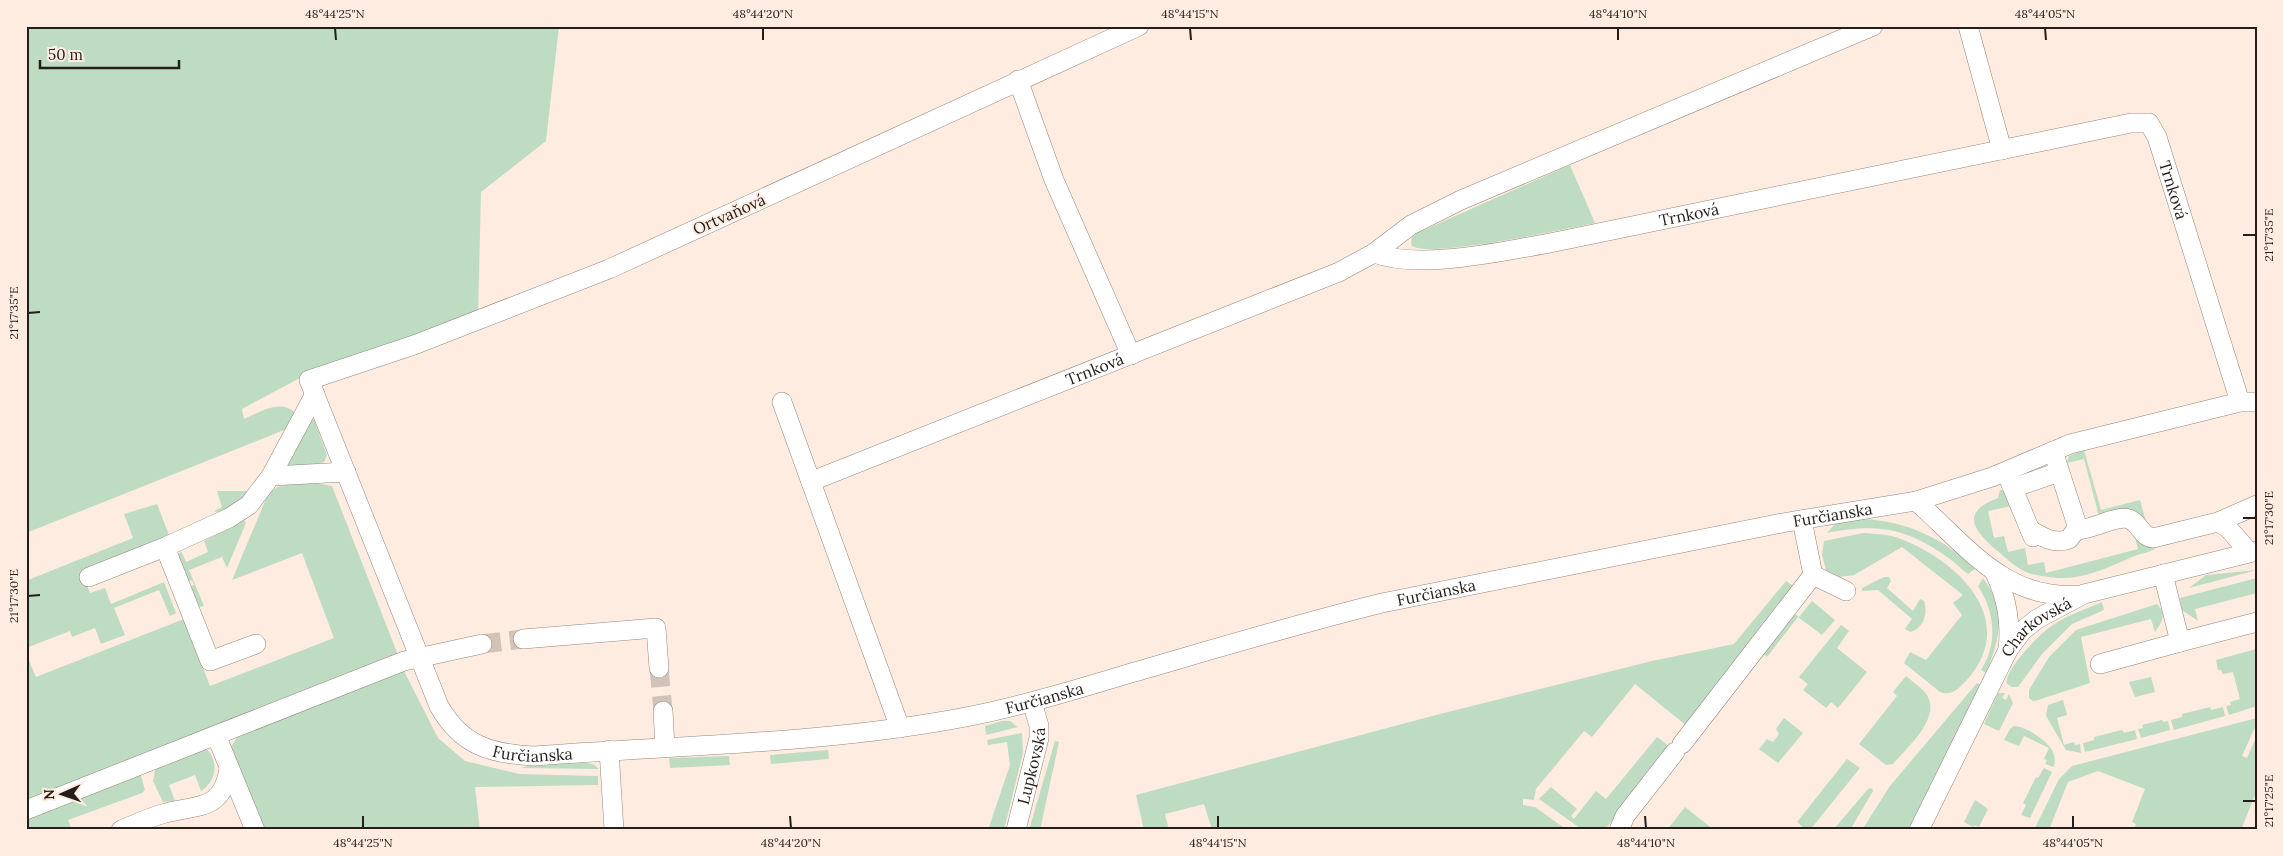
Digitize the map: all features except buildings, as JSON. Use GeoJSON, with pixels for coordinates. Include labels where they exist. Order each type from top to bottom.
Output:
{"type":"FeatureCollection","features":[{"type":"Feature","properties":{"kind":"street","name":"Ortvaňová"},"geometry":{"type":"LineString","coordinates":[[312,387],[609,269],[925,126],[1018,80],[1139,26]]}},
{"type":"Feature","properties":{"kind":"street","name":"Trnková"},"geometry":{"type":"LineString","coordinates":[[812,481],[1339,272],[1374,253],[1411,224],[1461,200],[1873,26]]}},
{"type":"Feature","properties":{"kind":"street"},"geometry":{"type":"LineString","coordinates":[[1968,26],[2002,150]]}},
{"type":"Feature","properties":{"kind":"street"},"geometry":{"type":"LineString","coordinates":[[1018,80],[1054,180],[1131,355]]}},
{"type":"Feature","properties":{"kind":"street","name":"Trnková"},"geometry":{"type":"LineString","coordinates":[[1374,253],[1386,257],[1414,260],[1469,256],[1545,244],[2131,123],[2149,123],[2157,137],[2248,402]]}},
{"type":"Feature","properties":{"kind":"street"},"geometry":{"type":"LineString","coordinates":[[89,576],[165,547],[238,513],[256,498],[271,476],[312,387]]}},
{"type":"Feature","properties":{"kind":"street","name":"Furčianska"},"geometry":{"type":"LineString","coordinates":[[312,387],[418,657],[448,722],[461,734],[483,747],[508,754],[534,756],[665,746],[754,742],[900,728],[970,716],[1032,702],[1372,606],[1802,520],[1916,501],[2009,480],[2052,451],[2070,444],[2248,402]]}},
{"type":"Feature","properties":{"kind":"street"},"geometry":{"type":"LineString","coordinates":[[782,402],[900,728]]}},
{"type":"Feature","properties":{"kind":"street"},"geometry":{"type":"LineString","coordinates":[[2052,451],[2076,522],[2076,530],[2069,538],[2058,541],[2032,534],[2009,480],[2059,472]]}},
{"type":"Feature","properties":{"kind":"street"},"geometry":{"type":"LineString","coordinates":[[271,476],[346,472]]}},
{"type":"Feature","properties":{"kind":"street"},"geometry":{"type":"LineString","coordinates":[[1916,501],[1995,573],[2023,587],[2057,595],[2084,594]]}},
{"type":"Feature","properties":{"kind":"street"},"geometry":{"type":"LineString","coordinates":[[2076,530],[2085,530],[2123,518],[2130,519],[2145,536],[2152,538],[2218,522],[2257,505]]}},
{"type":"Feature","properties":{"kind":"street"},"geometry":{"type":"LineString","coordinates":[[1619,830],[1625,816],[1813,575],[1802,520]]}},
{"type":"Feature","properties":{"kind":"street"},"geometry":{"type":"LineString","coordinates":[[2218,522],[2228,528],[2253,551]]}},
{"type":"Feature","properties":{"kind":"street"},"geometry":{"type":"LineString","coordinates":[[165,547],[210,662],[256,644]]}},
{"type":"Feature","properties":{"kind":"street","name":"Charkovská"},"geometry":{"type":"LineString","coordinates":[[1920,830],[2008,650],[2022,631],[2055,608],[2084,594],[2253,551]]}},
{"type":"Feature","properties":{"kind":"street"},"geometry":{"type":"LineString","coordinates":[[1995,573],[2006,602],[2010,628],[2008,650]]}},
{"type":"Feature","properties":{"kind":"street"},"geometry":{"type":"LineString","coordinates":[[2163,574],[2180,642]]}},
{"type":"Feature","properties":{"kind":"street"},"geometry":{"type":"LineString","coordinates":[[1813,575],[1846,591]]}},
{"type":"Feature","properties":{"kind":"street"},"geometry":{"type":"LineString","coordinates":[[2022,631],[2030,612],[2029,597],[2023,587]]}},
{"type":"Feature","properties":{"kind":"street"},"geometry":{"type":"LineString","coordinates":[[2006,602],[2019,611],[2030,612],[2055,608]]}},
{"type":"Feature","properties":{"kind":"street"},"geometry":{"type":"LineString","coordinates":[[2100,664],[2257,622]]}},
{"type":"Feature","properties":{"kind":"street"},"geometry":{"type":"LineString","coordinates":[[523,639],[656,628],[659,668]]}},
{"type":"Feature","properties":{"kind":"street"},"geometry":{"type":"LineString","coordinates":[[26,810],[216,734],[418,657],[482,644]]}},
{"type":"Feature","properties":{"kind":"street","name":"Lupkovská"},"geometry":{"type":"LineString","coordinates":[[1016,830],[1039,738],[1039,726],[1032,702]]}},
{"type":"Feature","properties":{"kind":"street"},"geometry":{"type":"LineString","coordinates":[[663,711],[665,746]]}},
{"type":"Feature","properties":{"kind":"street"},"geometry":{"type":"LineString","coordinates":[[216,734],[255,830]]}},
{"type":"Feature","properties":{"kind":"street"},"geometry":{"type":"LineString","coordinates":[[609,750],[614,830]]}},
{"type":"Feature","properties":{"kind":"street"},"geometry":{"type":"LineString","coordinates":[[121,830],[163,814],[208,804],[223,790],[229,769]]}},
{"type":"Feature","properties":{"kind":"green space"},"geometry":{"type":"Polygon","coordinates":[[[26,26],[559,26],[546,141],[481,192],[478,317],[313,371],[242,409],[244,419],[264,410],[285,407],[297,415],[289,428],[26,533],[26,26]]]}},
{"type":"Feature","properties":{"kind":"green space"},"geometry":{"type":"Polygon","coordinates":[[[1570,165],[1595,223],[1468,246],[1422,249],[1411,245],[1412,237],[1417,233],[1570,165]]]}},
{"type":"Feature","properties":{"kind":"green space"},"geometry":{"type":"Polygon","coordinates":[[[310,420],[314,420],[327,455],[324,462],[302,468],[282,470],[310,420]]]}},
{"type":"Feature","properties":{"kind":"green space"},"geometry":{"type":"Polygon","coordinates":[[[2084,450],[2101,510],[2140,500],[2149,532],[2099,516],[2084,459],[2067,463],[2069,456],[2084,450]]]}},
{"type":"Feature","properties":{"kind":"green space"},"geometry":{"type":"Polygon","coordinates":[[[304,481],[332,486],[398,655],[26,805],[26,654],[36,677],[184,619],[210,686],[334,638],[302,553],[232,580],[268,494],[277,487],[304,481]]]}},
{"type":"Feature","properties":{"kind":"green space"},"geometry":{"type":"Polygon","coordinates":[[[2000,490],[2004,490],[2012,506],[1988,511],[1994,538],[2004,536],[2008,552],[2025,548],[2028,565],[2044,562],[2046,573],[2138,549],[2133,531],[2155,545],[2155,549],[2105,569],[2084,575],[2061,578],[2029,573],[2014,565],[1995,549],[1976,528],[1975,515],[1986,503],[1998,498],[2000,490]]]}},
{"type":"Feature","properties":{"kind":"green space"},"geometry":{"type":"Polygon","coordinates":[[[217,491],[246,491],[248,496],[220,514],[214,511],[222,507],[217,491]]]}},
{"type":"Feature","properties":{"kind":"green space"},"geometry":{"type":"Polygon","coordinates":[[[157,504],[169,535],[81,571],[90,593],[105,588],[111,604],[164,582],[176,613],[170,616],[159,590],[114,608],[125,635],[101,644],[95,628],[72,637],[70,631],[26,648],[26,577],[28,580],[133,538],[124,514],[157,504]]]}},
{"type":"Feature","properties":{"kind":"green space"},"geometry":{"type":"Polygon","coordinates":[[[1863,519],[1894,523],[1924,533],[1950,548],[1975,569],[1968,574],[1950,559],[1920,540],[1892,531],[1862,528],[1827,533],[1836,523],[1863,519]]]}},
{"type":"Feature","properties":{"kind":"green space"},"geometry":{"type":"Polygon","coordinates":[[[244,520],[246,523],[227,568],[222,557],[189,570],[204,606],[198,607],[186,589],[194,585],[192,580],[184,584],[177,556],[181,551],[186,562],[208,552],[204,541],[244,520]]]}},
{"type":"Feature","properties":{"kind":"green space"},"geometry":{"type":"Polygon","coordinates":[[[1863,533],[1892,536],[1923,549],[1944,562],[1962,578],[1976,596],[1985,616],[1987,637],[1981,659],[1966,681],[1954,691],[1948,693],[1940,692],[1904,663],[1910,652],[1926,660],[1962,615],[1953,603],[1963,595],[1902,547],[1854,575],[1839,577],[1826,570],[1822,555],[1824,541],[1863,533]]]}},
{"type":"Feature","properties":{"kind":"green space"},"geometry":{"type":"Polygon","coordinates":[[[2257,570],[2189,588],[2206,575],[2257,570]]]}},
{"type":"Feature","properties":{"kind":"green space"},"geometry":{"type":"Polygon","coordinates":[[[1884,577],[1889,577],[1891,581],[1887,588],[1913,611],[1920,599],[1924,601],[1924,620],[1915,630],[1911,632],[1905,629],[1912,619],[1878,590],[1862,591],[1862,588],[1884,577]]]}},
{"type":"Feature","properties":{"kind":"green space"},"geometry":{"type":"Polygon","coordinates":[[[1983,578],[1996,602],[1999,625],[1995,648],[1986,673],[1981,670],[1990,650],[1992,628],[1988,606],[1978,586],[1983,578]]]}},
{"type":"Feature","properties":{"kind":"green space"},"geometry":{"type":"Polygon","coordinates":[[[2257,578],[2257,593],[2195,609],[2198,621],[2182,610],[2180,598],[2257,578]]]}},
{"type":"Feature","properties":{"kind":"green space"},"geometry":{"type":"Polygon","coordinates":[[[1786,581],[1796,588],[1687,726],[1635,684],[1592,737],[1584,731],[1536,789],[1534,800],[1523,799],[1523,805],[1535,807],[1567,830],[1212,830],[1204,804],[1165,814],[1169,830],[1144,830],[1136,795],[1436,715],[1652,661],[1734,644],[1786,581]]]}},
{"type":"Feature","properties":{"kind":"green space"},"geometry":{"type":"Polygon","coordinates":[[[1812,601],[1835,620],[1822,635],[1798,617],[1767,657],[1761,652],[1792,612],[1799,617],[1812,601]]]}},
{"type":"Feature","properties":{"kind":"green space"},"geometry":{"type":"Polygon","coordinates":[[[2102,602],[2104,610],[2072,624],[2042,654],[2018,687],[2012,687],[2007,684],[2007,678],[2017,661],[2047,629],[2064,618],[2102,602]]]}},
{"type":"Feature","properties":{"kind":"green space"},"geometry":{"type":"Polygon","coordinates":[[[2157,604],[2163,615],[2160,625],[2155,632],[2151,619],[2081,637],[2090,683],[2038,700],[2033,701],[2029,698],[2029,690],[2049,657],[2076,630],[2157,604]]]}},
{"type":"Feature","properties":{"kind":"green space"},"geometry":{"type":"Polygon","coordinates":[[[1841,625],[1849,631],[1837,648],[1867,672],[1838,708],[1831,702],[1826,708],[1803,690],[1808,684],[1799,677],[1841,625]]]}},
{"type":"Feature","properties":{"kind":"green space"},"geometry":{"type":"Polygon","coordinates":[[[2256,649],[2257,706],[2229,715],[2226,706],[2231,705],[2230,702],[2240,699],[2233,672],[2223,674],[2221,670],[2218,670],[2216,660],[2256,649]]]}},
{"type":"Feature","properties":{"kind":"green space"},"geometry":{"type":"Polygon","coordinates":[[[404,671],[438,738],[465,761],[519,774],[598,776],[598,785],[475,787],[480,830],[260,830],[229,750],[241,731],[404,671]]]}},
{"type":"Feature","properties":{"kind":"green space"},"geometry":{"type":"Polygon","coordinates":[[[1906,676],[1927,695],[1930,704],[1930,714],[1914,741],[1893,764],[1886,765],[1859,744],[1897,696],[1893,692],[1906,676]]]}},
{"type":"Feature","properties":{"kind":"green space"},"geometry":{"type":"Polygon","coordinates":[[[2151,677],[2155,692],[2135,697],[2129,682],[2151,677]]]}},
{"type":"Feature","properties":{"kind":"green space"},"geometry":{"type":"Polygon","coordinates":[[[1977,683],[1981,685],[1908,830],[1862,830],[1890,786],[1977,683]]]}},
{"type":"Feature","properties":{"kind":"green space"},"geometry":{"type":"Polygon","coordinates":[[[1998,693],[2005,693],[2002,698],[2006,700],[2009,694],[2013,703],[1999,731],[1984,724],[1998,693]]]}},
{"type":"Feature","properties":{"kind":"green space"},"geometry":{"type":"Polygon","coordinates":[[[2063,700],[2067,715],[2057,718],[2064,745],[2074,742],[2075,745],[2080,744],[2081,753],[2066,750],[2046,716],[2048,705],[2063,700]]]}},
{"type":"Feature","properties":{"kind":"green space"},"geometry":{"type":"Polygon","coordinates":[[[2210,707],[2211,710],[2223,707],[2225,716],[2174,730],[2171,720],[2182,717],[2182,714],[2210,707]]]}},
{"type":"Feature","properties":{"kind":"green space"},"geometry":{"type":"Polygon","coordinates":[[[1784,718],[1803,733],[1778,763],[1759,749],[1767,739],[1773,742],[1779,734],[1776,729],[1784,718]]]}},
{"type":"Feature","properties":{"kind":"green space"},"geometry":{"type":"Polygon","coordinates":[[[2257,718],[2257,723],[2242,756],[2247,758],[2257,735],[2257,790],[2241,830],[2134,830],[2136,824],[2132,822],[2145,789],[2098,771],[2068,782],[2049,830],[2034,830],[2059,779],[2072,766],[2257,718]]]}},
{"type":"Feature","properties":{"kind":"green space"},"geometry":{"type":"Polygon","coordinates":[[[2162,720],[2163,722],[2168,721],[2170,730],[2141,738],[2138,729],[2143,728],[2142,725],[2162,720]]]}},
{"type":"Feature","properties":{"kind":"green space"},"geometry":{"type":"Polygon","coordinates":[[[1002,721],[1010,721],[1018,727],[986,735],[985,726],[1002,721]]]}},
{"type":"Feature","properties":{"kind":"green space"},"geometry":{"type":"Polygon","coordinates":[[[2014,726],[2030,731],[2046,743],[2054,754],[2054,767],[2045,764],[2047,760],[2044,759],[2049,748],[2024,736],[2019,746],[2004,740],[2010,729],[2014,726]]]}},
{"type":"Feature","properties":{"kind":"green space"},"geometry":{"type":"Polygon","coordinates":[[[2122,730],[2124,733],[2135,730],[2137,739],[2085,752],[2083,743],[2094,740],[2094,737],[2122,730]]]}},
{"type":"Feature","properties":{"kind":"green space"},"geometry":{"type":"Polygon","coordinates":[[[1022,733],[1023,753],[1004,830],[988,830],[1010,765],[1007,742],[988,745],[987,740],[1022,733]]]}},
{"type":"Feature","properties":{"kind":"green space"},"geometry":{"type":"Polygon","coordinates":[[[1657,737],[1670,747],[1608,826],[1594,830],[1580,828],[1539,799],[1551,787],[1577,809],[1571,816],[1574,819],[1596,791],[1606,799],[1657,737]]]}},
{"type":"Feature","properties":{"kind":"green space"},"geometry":{"type":"Polygon","coordinates":[[[1055,741],[1059,742],[1040,830],[1029,830],[1055,741]]]}},
{"type":"Feature","properties":{"kind":"green space"},"geometry":{"type":"Polygon","coordinates":[[[204,747],[209,752],[214,763],[213,776],[207,787],[201,791],[195,775],[169,785],[175,801],[163,802],[153,781],[157,761],[204,747]]]}},
{"type":"Feature","properties":{"kind":"green space"},"geometry":{"type":"Polygon","coordinates":[[[828,750],[829,759],[771,764],[770,755],[828,750]]]}},
{"type":"Feature","properties":{"kind":"green space"},"geometry":{"type":"Polygon","coordinates":[[[729,756],[730,765],[670,768],[669,758],[729,756]]]}},
{"type":"Feature","properties":{"kind":"green space"},"geometry":{"type":"Polygon","coordinates":[[[1847,759],[1860,768],[1810,830],[1806,830],[1797,822],[1847,759]]]}},
{"type":"Feature","properties":{"kind":"green space"},"geometry":{"type":"Polygon","coordinates":[[[581,762],[593,764],[599,769],[521,768],[532,765],[581,762]]]}},
{"type":"Feature","properties":{"kind":"green space"},"geometry":{"type":"Polygon","coordinates":[[[2044,768],[2052,772],[2030,818],[2021,815],[2026,805],[2023,803],[2036,777],[2038,778],[2044,768]]]}},
{"type":"Feature","properties":{"kind":"green space"},"geometry":{"type":"Polygon","coordinates":[[[139,769],[145,790],[142,793],[68,820],[72,830],[26,830],[26,814],[139,769]]]}},
{"type":"Feature","properties":{"kind":"green space"},"geometry":{"type":"Polygon","coordinates":[[[1872,788],[1873,791],[1850,830],[1833,830],[1868,789],[1872,788]]]}},
{"type":"Feature","properties":{"kind":"green space"},"geometry":{"type":"Polygon","coordinates":[[[1975,800],[1988,809],[1979,827],[1974,825],[1973,827],[1964,822],[1975,800]]]}},
{"type":"Feature","properties":{"kind":"green space"},"geometry":{"type":"Polygon","coordinates":[[[1685,807],[1714,830],[1667,830],[1685,807]]]}},
{"type":"Feature","properties":{"kind":"tunnel"},"geometry":{"type":"LineString","coordinates":[[482,644],[523,639]]}},
{"type":"Feature","properties":{"kind":"tunnel"},"geometry":{"type":"LineString","coordinates":[[659,668],[663,711]]}}]}
